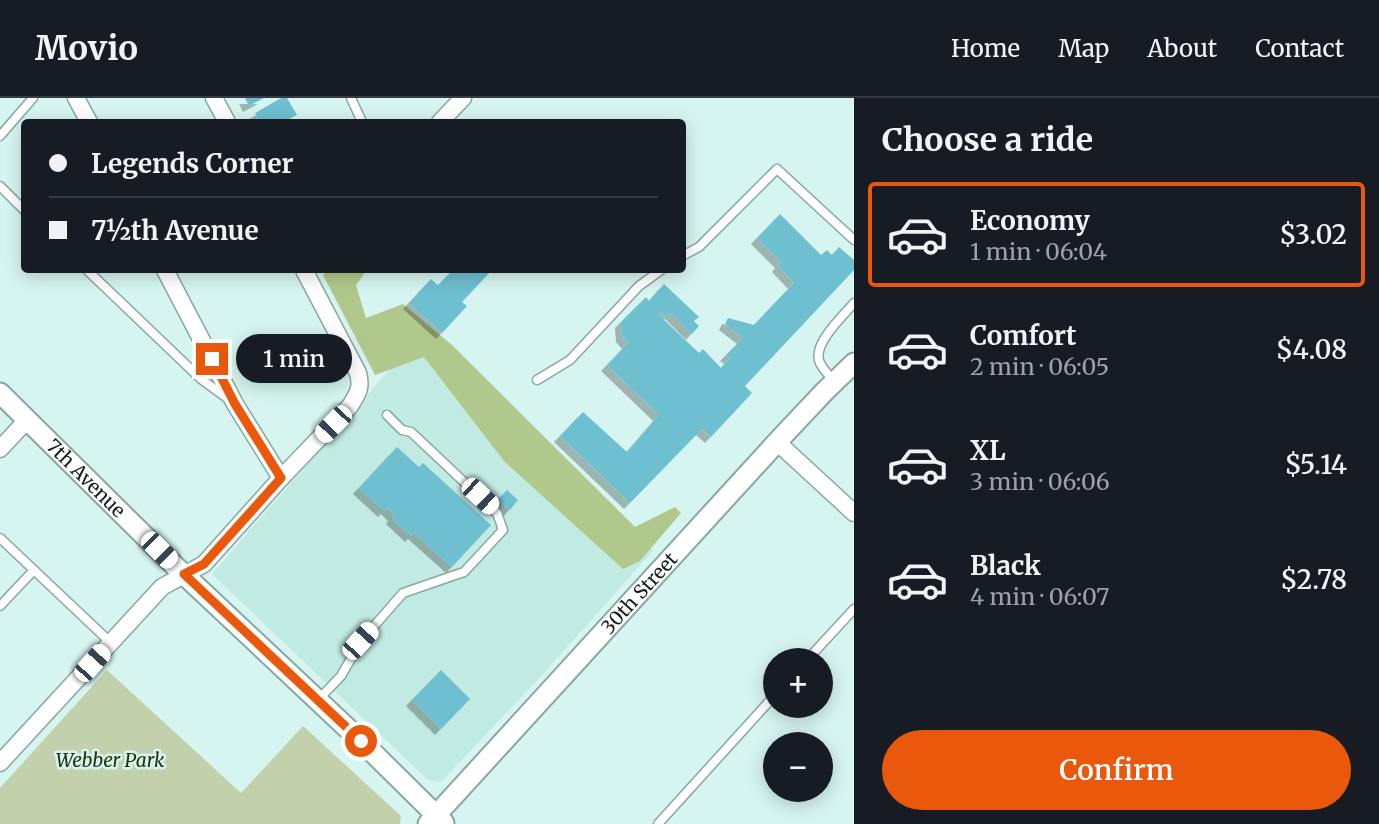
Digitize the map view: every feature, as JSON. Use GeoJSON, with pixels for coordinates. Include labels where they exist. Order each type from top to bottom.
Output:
{"type":"FeatureCollection","features":[{"type":"Feature","properties":{"kind":"street"},"geometry":{"type":"LineString","coordinates":[[76,98],[87,119]]}},
{"type":"Feature","properties":{"kind":"street"},"geometry":{"type":"LineString","coordinates":[[214,98],[225,119]]}},
{"type":"Feature","properties":{"kind":"street"},"geometry":{"type":"LineString","coordinates":[[443,119],[463,98]]}},
{"type":"Feature","properties":{"kind":"street"},"geometry":{"type":"LineString","coordinates":[[167,273],[235,404],[281,478]]}},
{"type":"Feature","properties":{"kind":"street"},"geometry":{"type":"LineString","coordinates":[[0,763],[162,587],[204,564],[350,406],[358,392],[358,373],[306,273]]}},
{"type":"Feature","properties":{"kind":"street","name":"30th Street"},"geometry":{"type":"LineString","coordinates":[[437,821],[777,442],[853,365]]}},
{"type":"Feature","properties":{"kind":"street","name":"7th Avenue"},"geometry":{"type":"LineString","coordinates":[[0,393],[437,821]]}},
{"type":"Feature","properties":{"kind":"street"},"geometry":{"type":"LineString","coordinates":[[0,449],[27,420]]}},
{"type":"Feature","properties":{"kind":"street"},"geometry":{"type":"LineString","coordinates":[[777,442],[854,513]]}},
{"type":"Feature","properties":{"kind":"lane"},"geometry":{"type":"LineString","coordinates":[[0,136],[33,98]]}},
{"type":"Feature","properties":{"kind":"lane"},"geometry":{"type":"LineString","coordinates":[[351,98],[361,119]]}},
{"type":"Feature","properties":{"kind":"lane"},"geometry":{"type":"LineString","coordinates":[[686,254],[699,247],[777,169],[854,240]]}},
{"type":"Feature","properties":{"kind":"lane"},"geometry":{"type":"LineString","coordinates":[[0,186],[21,207]]}},
{"type":"Feature","properties":{"kind":"lane"},"geometry":{"type":"LineString","coordinates":[[90,273],[201,379],[235,404]]}},
{"type":"Feature","properties":{"kind":"lane"},"geometry":{"type":"LineString","coordinates":[[537,380],[570,360],[639,286],[657,273]]}},
{"type":"Feature","properties":{"kind":"lane"},"geometry":{"type":"LineString","coordinates":[[834,382],[818,361],[819,348],[854,303]]}},
{"type":"Feature","properties":{"kind":"lane"},"geometry":{"type":"LineString","coordinates":[[317,701],[341,676],[360,641],[403,593],[464,572],[503,530],[497,513],[411,432],[402,430],[387,415]]}},
{"type":"Feature","properties":{"kind":"lane"},"geometry":{"type":"LineString","coordinates":[[0,538],[110,642]]}},
{"type":"Feature","properties":{"kind":"lane"},"geometry":{"type":"LineString","coordinates":[[0,606],[34,570]]}},
{"type":"Feature","properties":{"kind":"lane"},"geometry":{"type":"LineString","coordinates":[[818,648],[854,608]]}},
{"type":"Feature","properties":{"kind":"lane"},"geometry":{"type":"LineString","coordinates":[[658,824],[763,708]]}},
{"type":"Feature","properties":{"kind":"shaded area"},"geometry":{"type":"Polygon","coordinates":[[[416,339],[653,551],[543,674],[441,782],[428,780],[212,574],[416,339]]]}},
{"type":"Feature","properties":{"kind":"green space"},"geometry":{"type":"Polygon","coordinates":[[[365,273],[356,285],[366,318],[403,304],[452,345],[635,527],[675,507],[681,513],[640,561],[623,569],[504,461],[424,357],[375,375],[323,275],[365,273]]]}},
{"type":"Feature","properties":{"kind":"green space","name":"Webber Park"},"geometry":{"type":"Polygon","coordinates":[[[107,670],[241,793],[303,726],[401,816],[400,824],[0,824],[0,788],[107,670]]]}},
{"type":"Feature","properties":{"kind":"building"},"geometry":{"type":"Polygon","coordinates":[[[245,98],[264,98],[249,106],[245,98]]]}},
{"type":"Feature","properties":{"kind":"building"},"geometry":{"type":"Polygon","coordinates":[[[281,98],[287,98],[297,115],[289,119],[258,119],[255,113],[281,98]]]}},
{"type":"Feature","properties":{"kind":"building"},"geometry":{"type":"Polygon","coordinates":[[[780,214],[821,255],[827,250],[832,255],[839,247],[854,260],[854,270],[745,386],[752,393],[711,437],[702,429],[630,503],[560,436],[583,412],[627,452],[659,415],[607,365],[628,343],[622,336],[621,322],[646,297],[649,301],[664,284],[699,317],[694,321],[699,326],[692,334],[671,313],[666,318],[661,312],[658,314],[699,353],[703,349],[721,368],[730,358],[726,355],[743,338],[725,324],[728,318],[754,325],[794,283],[778,266],[781,262],[757,238],[780,214]]]}},
{"type":"Feature","properties":{"kind":"building"},"geometry":{"type":"Polygon","coordinates":[[[450,273],[489,273],[462,302],[467,306],[442,333],[409,303],[431,279],[438,285],[450,273]]]}},
{"type":"Feature","properties":{"kind":"building"},"geometry":{"type":"Polygon","coordinates":[[[397,447],[419,467],[423,463],[491,525],[452,567],[414,533],[411,536],[392,518],[394,515],[387,508],[384,511],[359,488],[397,447]]]}},
{"type":"Feature","properties":{"kind":"building"},"geometry":{"type":"Polygon","coordinates":[[[507,490],[518,500],[510,510],[498,499],[507,490]]]}},
{"type":"Feature","properties":{"kind":"building"},"geometry":{"type":"Polygon","coordinates":[[[441,670],[470,699],[441,729],[412,700],[441,670]]]}},
{"type":"Feature","properties":{"kind":"route"},"geometry":{"type":"LineString","coordinates":[[212,359],[235,404],[281,478],[204,564],[184,574],[361,741]]}}]}
